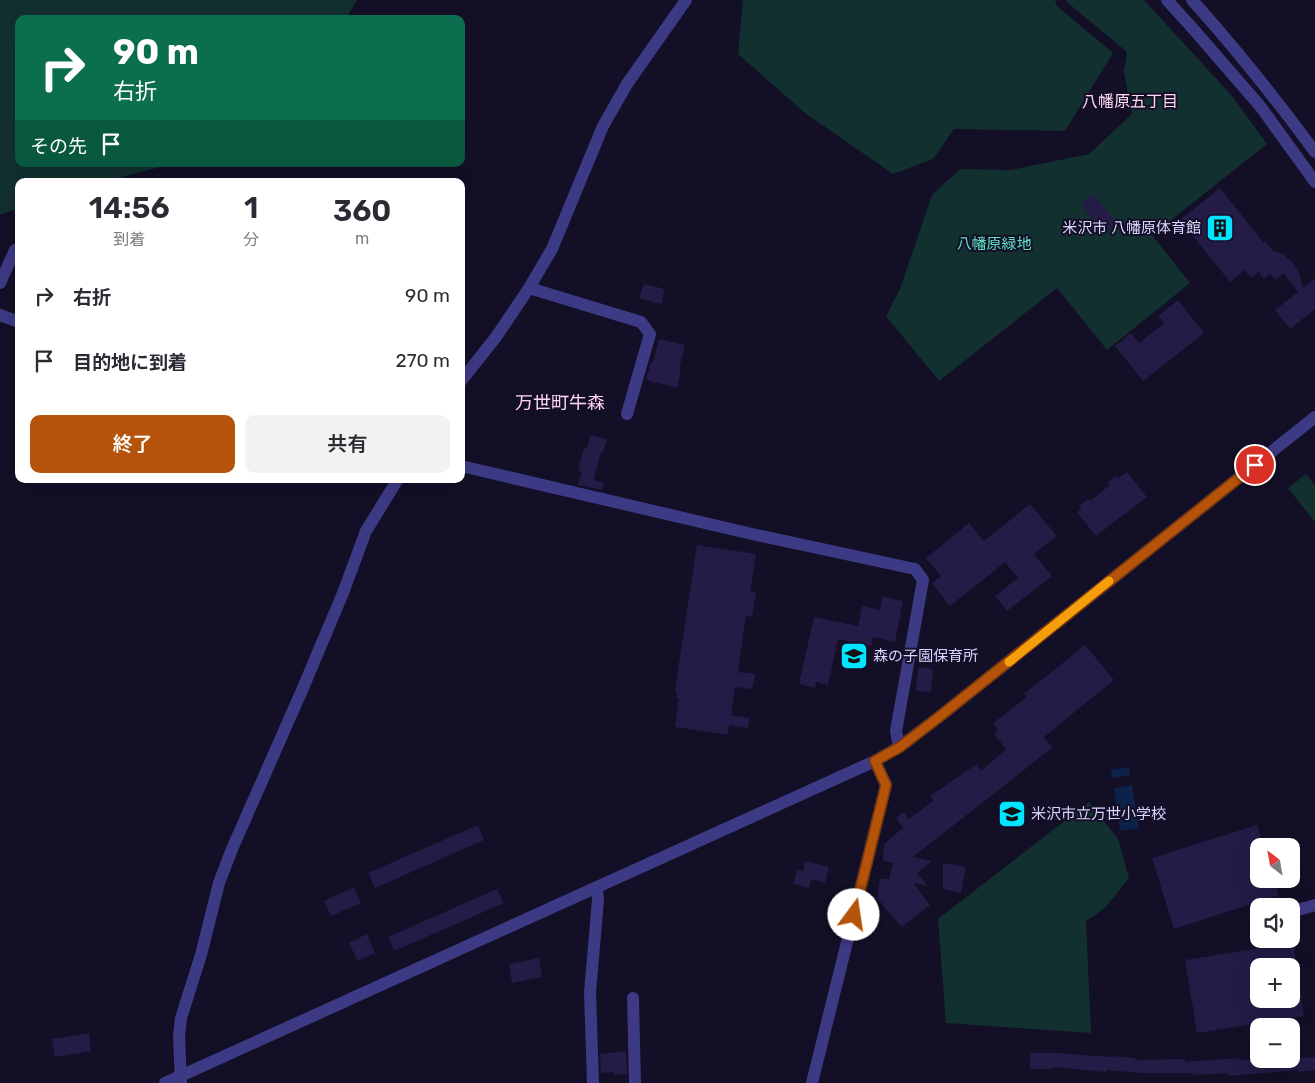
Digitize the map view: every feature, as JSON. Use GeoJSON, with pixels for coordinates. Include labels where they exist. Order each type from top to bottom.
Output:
{"type":"FeatureCollection","features":[{"type":"Feature","properties":{"kind":"street"},"geometry":{"type":"LineString","coordinates":[[465,377],[496,337],[552,250],[608,117],[627,84],[686,0]]}},
{"type":"Feature","properties":{"kind":"street"},"geometry":{"type":"LineString","coordinates":[[1167,0],[1260,106],[1315,182]]}},
{"type":"Feature","properties":{"kind":"street"},"geometry":{"type":"LineString","coordinates":[[1192,0],[1290,117],[1315,152]]}},
{"type":"Feature","properties":{"kind":"street"},"geometry":{"type":"LineString","coordinates":[[0,282],[15,250]]}},
{"type":"Feature","properties":{"kind":"street"},"geometry":{"type":"LineString","coordinates":[[529,288],[641,322],[650,334],[627,414]]}},
{"type":"Feature","properties":{"kind":"street"},"geometry":{"type":"LineString","coordinates":[[0,315],[15,321]]}},
{"type":"Feature","properties":{"kind":"street"},"geometry":{"type":"LineString","coordinates":[[165,1083],[180,1080],[875,761],[900,747],[1315,416]]}},
{"type":"Feature","properties":{"kind":"street"},"geometry":{"type":"LineString","coordinates":[[465,467],[752,534],[915,569],[923,580],[896,731],[900,747]]}},
{"type":"Feature","properties":{"kind":"street"},"geometry":{"type":"LineString","coordinates":[[180,1080],[179,1036],[181,1018],[201,955],[219,883],[232,849],[304,688],[366,531],[396,483]]}},
{"type":"Feature","properties":{"kind":"street"},"geometry":{"type":"LineString","coordinates":[[812,1083],[886,785],[875,761]]}},
{"type":"Feature","properties":{"kind":"street"},"geometry":{"type":"LineString","coordinates":[[593,1083],[590,992],[598,900],[597,888]]}},
{"type":"Feature","properties":{"kind":"street"},"geometry":{"type":"LineString","coordinates":[[1300,909],[1315,905]]}},
{"type":"Feature","properties":{"kind":"street"},"geometry":{"type":"LineString","coordinates":[[633,998],[635,1083]]}},
{"type":"Feature","properties":{"kind":"green space"},"geometry":{"type":"Polygon","coordinates":[[[0,0],[357,0],[348,15],[15,15],[15,167],[160,167],[119,178],[15,178],[15,209],[0,215],[0,0]]]}},
{"type":"Feature","properties":{"kind":"green space"},"geometry":{"type":"Polygon","coordinates":[[[743,0],[1055,0],[1057,6],[1113,53],[1065,131],[954,129],[933,159],[893,174],[805,113],[738,54],[743,0]]]}},
{"type":"Feature","properties":{"kind":"green space","name":"八幡原緑地"},"geometry":{"type":"Polygon","coordinates":[[[1067,0],[1144,0],[1233,97],[1267,144],[1152,235],[1190,283],[1107,350],[1057,288],[939,381],[886,316],[900,289],[932,195],[960,169],[1011,170],[1089,154],[1132,114],[1124,72],[1127,52],[1068,3],[1067,0]]]}},
{"type":"Feature","properties":{"kind":"green space"},"geometry":{"type":"Polygon","coordinates":[[[1306,474],[1315,485],[1315,522],[1288,488],[1306,474]]]}},
{"type":"Feature","properties":{"kind":"green space"},"geometry":{"type":"Polygon","coordinates":[[[1089,802],[1118,839],[1129,878],[1105,908],[1086,921],[1091,1033],[946,1023],[938,919],[1089,802]]]}},
{"type":"Feature","properties":{"kind":"water"},"geometry":{"type":"Polygon","coordinates":[[[1129,767],[1130,775],[1112,778],[1111,770],[1129,767]]]}},
{"type":"Feature","properties":{"kind":"water"},"geometry":{"type":"Polygon","coordinates":[[[1132,785],[1139,828],[1120,831],[1114,788],[1132,785]]]}},
{"type":"Feature","properties":{"kind":"building"},"geometry":{"type":"Polygon","coordinates":[[[1220,188],[1264,243],[1266,242],[1272,250],[1283,254],[1294,264],[1299,272],[1303,288],[1315,278],[1315,309],[1290,329],[1275,310],[1298,292],[1284,273],[1275,280],[1270,274],[1264,279],[1259,272],[1251,278],[1245,270],[1230,282],[1180,220],[1220,188]]]}},
{"type":"Feature","properties":{"kind":"building"},"geometry":{"type":"Polygon","coordinates":[[[1094,194],[1117,224],[1104,234],[1081,204],[1094,194]]]}},
{"type":"Feature","properties":{"kind":"building"},"geometry":{"type":"Polygon","coordinates":[[[644,284],[665,289],[661,304],[639,298],[644,284]]]}},
{"type":"Feature","properties":{"kind":"building"},"geometry":{"type":"Polygon","coordinates":[[[1178,300],[1204,333],[1143,381],[1115,346],[1131,333],[1139,343],[1164,323],[1158,316],[1178,300]]]}},
{"type":"Feature","properties":{"kind":"building"},"geometry":{"type":"Polygon","coordinates":[[[659,339],[685,345],[679,369],[681,370],[677,388],[646,380],[659,339]]]}},
{"type":"Feature","properties":{"kind":"building"},"geometry":{"type":"Polygon","coordinates":[[[590,435],[607,439],[603,452],[601,452],[594,480],[604,482],[602,490],[578,485],[582,472],[578,471],[584,448],[587,449],[590,435]]]}},
{"type":"Feature","properties":{"kind":"building"},"geometry":{"type":"Polygon","coordinates":[[[1127,472],[1147,497],[1096,536],[1077,512],[1081,509],[1079,506],[1088,499],[1090,501],[1110,485],[1108,482],[1116,476],[1118,478],[1127,472]]]}},
{"type":"Feature","properties":{"kind":"building"},"geometry":{"type":"Polygon","coordinates":[[[1030,504],[1057,536],[1034,554],[1052,576],[1007,611],[995,596],[1018,578],[1005,562],[950,606],[932,583],[941,576],[926,558],[969,523],[984,541],[1030,504]]]}},
{"type":"Feature","properties":{"kind":"building"},"geometry":{"type":"Polygon","coordinates":[[[697,545],[756,554],[750,592],[756,593],[752,617],[746,616],[738,672],[755,674],[752,689],[735,687],[731,715],[750,718],[748,728],[729,725],[728,735],[675,727],[679,698],[676,698],[677,691],[675,690],[697,545]]]}},
{"type":"Feature","properties":{"kind":"building"},"geometry":{"type":"Polygon","coordinates":[[[882,597],[903,601],[895,642],[873,637],[871,646],[838,639],[828,685],[816,682],[815,688],[799,684],[814,617],[858,626],[862,606],[880,610],[882,597]]]}},
{"type":"Feature","properties":{"kind":"building"},"geometry":{"type":"Polygon","coordinates":[[[1085,645],[1114,680],[1044,737],[1052,748],[913,857],[932,861],[917,873],[928,886],[913,883],[930,905],[902,927],[877,899],[880,879],[889,879],[893,863],[883,860],[884,844],[903,828],[896,818],[904,812],[909,819],[934,800],[930,796],[977,764],[981,771],[1006,749],[994,734],[998,730],[993,723],[1027,697],[1024,694],[1085,645]]]}},
{"type":"Feature","properties":{"kind":"building"},"geometry":{"type":"Polygon","coordinates":[[[918,667],[933,669],[931,692],[916,691],[918,667]]]}},
{"type":"Feature","properties":{"kind":"building"},"geometry":{"type":"Polygon","coordinates":[[[478,825],[484,840],[375,888],[368,873],[478,825]]]}},
{"type":"Feature","properties":{"kind":"building"},"geometry":{"type":"Polygon","coordinates":[[[1257,825],[1261,838],[1250,838],[1250,888],[1277,888],[1279,895],[1270,898],[1250,898],[1250,904],[1174,929],[1152,858],[1257,825]]]}},
{"type":"Feature","properties":{"kind":"building"},"geometry":{"type":"Polygon","coordinates":[[[805,861],[829,867],[825,883],[811,879],[809,888],[793,884],[797,870],[803,871],[805,861]]]}},
{"type":"Feature","properties":{"kind":"building"},"geometry":{"type":"Polygon","coordinates":[[[943,863],[966,867],[961,893],[943,889],[943,863]]]}},
{"type":"Feature","properties":{"kind":"building"},"geometry":{"type":"Polygon","coordinates":[[[354,887],[361,903],[331,916],[324,901],[354,887]]]}},
{"type":"Feature","properties":{"kind":"building"},"geometry":{"type":"Polygon","coordinates":[[[497,889],[504,903],[394,951],[388,937],[497,889]]]}},
{"type":"Feature","properties":{"kind":"building"},"geometry":{"type":"Polygon","coordinates":[[[367,934],[375,953],[358,961],[349,943],[367,934]]]}},
{"type":"Feature","properties":{"kind":"building"},"geometry":{"type":"Polygon","coordinates":[[[1261,948],[1294,948],[1296,958],[1250,958],[1250,1008],[1300,1008],[1300,987],[1304,1016],[1291,1018],[1250,1018],[1250,1025],[1197,1033],[1185,960],[1261,948]]]}},
{"type":"Feature","properties":{"kind":"building"},"geometry":{"type":"Polygon","coordinates":[[[539,958],[542,977],[512,983],[509,964],[539,958]]]}},
{"type":"Feature","properties":{"kind":"building"},"geometry":{"type":"Polygon","coordinates":[[[89,1033],[91,1051],[55,1057],[52,1039],[89,1033]]]}},
{"type":"Feature","properties":{"kind":"building"},"geometry":{"type":"Polygon","coordinates":[[[626,1051],[627,1074],[601,1073],[600,1054],[626,1051]]]}},
{"type":"Feature","properties":{"kind":"building"},"geometry":{"type":"Polygon","coordinates":[[[1030,1053],[1110,1056],[1135,1058],[1135,1060],[1185,1059],[1185,1062],[1239,1058],[1239,1060],[1250,1060],[1250,1068],[1300,1068],[1300,1058],[1315,1057],[1315,1070],[1228,1076],[1228,1073],[1193,1075],[1193,1073],[1140,1073],[1106,1070],[1106,1072],[1053,1067],[1053,1069],[1030,1069],[1030,1053]]]}},
{"type":"Feature","properties":{"kind":"slow traffic"},"geometry":{"type":"LineString","coordinates":[[1009,662],[1109,581]]}},
{"type":"Feature","properties":{"kind":"place","name":"米沢市 八幡原体育館"},"geometry":{"type":"Point","coordinates":[1220,228]}},
{"type":"Feature","properties":{"kind":"place","name":"森の子園保育所"},"geometry":{"type":"Point","coordinates":[854,656]}},
{"type":"Feature","properties":{"kind":"place","name":"米沢市立万世小学校"},"geometry":{"type":"Point","coordinates":[1012,814]}},
{"type":"Feature","properties":{"kind":"district","name":"八幡原五丁目"},"geometry":{"type":"Point","coordinates":[1130,101]}},
{"type":"Feature","properties":{"kind":"district","name":"万世町牛森"},"geometry":{"type":"Point","coordinates":[560,403]}},
{"type":"Feature","properties":{"kind":"route"},"geometry":{"type":"LineString","coordinates":[[854,915],[886,785],[875,761],[900,747],[939,717],[1255,465]]}}]}
